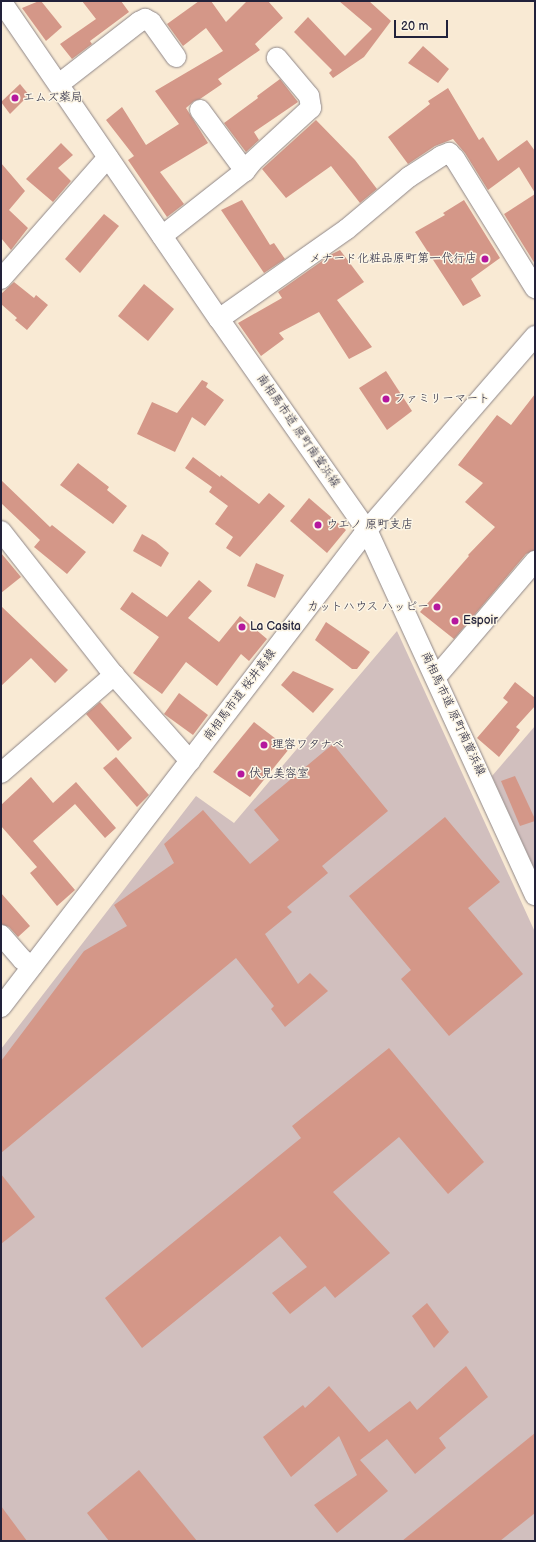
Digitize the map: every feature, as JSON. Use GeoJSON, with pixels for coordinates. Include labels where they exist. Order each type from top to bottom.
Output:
{"type":"FeatureCollection","features":[{"type":"Feature","properties":{"kind":"street","name":"南相馬市道 原町南萱浜線"},"geometry":{"type":"LineString","coordinates":[[5,2],[162,236],[367,530],[436,677],[535,895]]}},
{"type":"Feature","properties":{"kind":"street"},"geometry":{"type":"LineString","coordinates":[[59,84],[139,22],[145,19],[151,22],[176,57]]}},
{"type":"Feature","properties":{"kind":"street"},"geometry":{"type":"LineString","coordinates":[[162,236],[245,171],[252,162],[311,108],[309,96],[277,58]]}},
{"type":"Feature","properties":{"kind":"street"},"geometry":{"type":"LineString","coordinates":[[200,110],[245,171]]}},
{"type":"Feature","properties":{"kind":"street"},"geometry":{"type":"LineString","coordinates":[[219,319],[347,229],[409,177],[441,156],[449,154],[455,159],[535,288]]}},
{"type":"Feature","properties":{"kind":"street"},"geometry":{"type":"LineString","coordinates":[[1,279],[108,157]]}},
{"type":"Feature","properties":{"kind":"street","name":"南相馬市道 桜井高線"},"geometry":{"type":"LineString","coordinates":[[1,1006],[367,530],[535,336]]}},
{"type":"Feature","properties":{"kind":"street"},"geometry":{"type":"LineString","coordinates":[[1,531],[114,675],[190,761]]}},
{"type":"Feature","properties":{"kind":"street"},"geometry":{"type":"LineString","coordinates":[[436,677],[535,561]]}},
{"type":"Feature","properties":{"kind":"street"},"geometry":{"type":"LineString","coordinates":[[1,773],[114,675]]}},
{"type":"Feature","properties":{"kind":"street"},"geometry":{"type":"LineString","coordinates":[[1,936],[23,960],[32,966]]}},
{"type":"Feature","properties":{"kind":"shaded area"},"geometry":{"type":"Polygon","coordinates":[[[397,631],[535,932],[535,1541],[1,1541],[1,1049],[196,796],[234,823],[397,631]]]}},
{"type":"Feature","properties":{"kind":"shaded area"},"geometry":{"type":"Polygon","coordinates":[[[535,726],[535,870],[492,776],[535,726]]]}},
{"type":"Feature","properties":{"kind":"building"},"geometry":{"type":"Polygon","coordinates":[[[41,1],[62,27],[46,41],[22,8],[41,1]]]}},
{"type":"Feature","properties":{"kind":"building"},"geometry":{"type":"Polygon","coordinates":[[[82,1],[121,1],[129,12],[90,41],[92,44],[72,59],[60,44],[96,19],[82,1]]]}},
{"type":"Feature","properties":{"kind":"building"},"geometry":{"type":"Polygon","coordinates":[[[199,1],[211,1],[226,22],[247,1],[268,1],[283,18],[255,44],[260,50],[218,79],[222,84],[200,99],[194,101],[186,108],[208,143],[160,172],[184,204],[167,217],[128,160],[134,156],[106,120],[122,107],[146,145],[179,124],[155,91],[223,51],[206,28],[183,46],[167,24],[199,1]]]}},
{"type":"Feature","properties":{"kind":"building"},"geometry":{"type":"Polygon","coordinates":[[[339,1],[369,1],[391,21],[364,57],[333,78],[329,73],[332,70],[294,32],[308,17],[345,56],[372,29],[339,1]]]}},
{"type":"Feature","properties":{"kind":"building"},"geometry":{"type":"Polygon","coordinates":[[[423,46],[449,69],[438,83],[408,63],[423,46]]]}},
{"type":"Feature","properties":{"kind":"building"},"geometry":{"type":"Polygon","coordinates":[[[280,79],[298,102],[254,132],[259,140],[246,152],[224,123],[258,98],[257,96],[280,79]]]}},
{"type":"Feature","properties":{"kind":"building","name":"エムズ薬局"},"geometry":{"type":"Polygon","coordinates":[[[20,84],[29,95],[10,114],[1,102],[20,84]]]}},
{"type":"Feature","properties":{"kind":"building"},"geometry":{"type":"Polygon","coordinates":[[[448,88],[479,140],[483,137],[498,161],[527,140],[535,151],[535,193],[519,167],[488,190],[465,153],[453,139],[435,146],[408,164],[388,137],[430,104],[428,101],[448,88]]]}},
{"type":"Feature","properties":{"kind":"building"},"geometry":{"type":"Polygon","coordinates":[[[316,120],[355,160],[377,189],[360,203],[331,166],[286,198],[262,169],[316,120]]]}},
{"type":"Feature","properties":{"kind":"building"},"geometry":{"type":"Polygon","coordinates":[[[61,143],[73,155],[58,168],[71,181],[53,202],[26,179],[61,143]]]}},
{"type":"Feature","properties":{"kind":"building"},"geometry":{"type":"Polygon","coordinates":[[[1,163],[25,191],[9,210],[28,228],[11,250],[1,238],[1,163]]]}},
{"type":"Feature","properties":{"kind":"building"},"geometry":{"type":"Polygon","coordinates":[[[535,194],[535,264],[504,214],[535,194]]]}},
{"type":"Feature","properties":{"kind":"building"},"geometry":{"type":"Polygon","coordinates":[[[242,200],[270,245],[274,243],[285,259],[264,273],[221,210],[242,200]]]}},
{"type":"Feature","properties":{"kind":"building"},"geometry":{"type":"Polygon","coordinates":[[[464,200],[500,258],[471,279],[481,296],[463,306],[415,232],[445,215],[443,213],[464,200]]]}},
{"type":"Feature","properties":{"kind":"building"},"geometry":{"type":"Polygon","coordinates":[[[104,214],[119,226],[80,273],[65,259],[104,214]]]}},
{"type":"Feature","properties":{"kind":"building"},"geometry":{"type":"Polygon","coordinates":[[[340,250],[364,282],[337,300],[372,347],[349,359],[319,312],[279,333],[284,339],[261,356],[238,323],[282,298],[278,292],[340,250]]]}},
{"type":"Feature","properties":{"kind":"building"},"geometry":{"type":"Polygon","coordinates":[[[14,282],[34,298],[36,295],[48,305],[27,330],[15,320],[17,318],[1,304],[1,294],[14,282]]]}},
{"type":"Feature","properties":{"kind":"building"},"geometry":{"type":"Polygon","coordinates":[[[144,284],[174,309],[148,341],[118,316],[144,284]]]}},
{"type":"Feature","properties":{"kind":"building","name":"ファミリーマート"},"geometry":{"type":"Polygon","coordinates":[[[386,371],[412,411],[387,430],[359,388],[386,371]]]}},
{"type":"Feature","properties":{"kind":"building"},"geometry":{"type":"Polygon","coordinates":[[[202,380],[208,383],[206,387],[224,400],[205,426],[192,417],[175,452],[137,434],[152,402],[177,413],[202,380]]]}},
{"type":"Feature","properties":{"kind":"building"},"geometry":{"type":"Polygon","coordinates":[[[535,394],[535,550],[526,554],[454,639],[420,612],[469,556],[468,555],[495,527],[465,502],[483,483],[458,465],[497,415],[511,425],[535,394]]]}},
{"type":"Feature","properties":{"kind":"building"},"geometry":{"type":"Polygon","coordinates":[[[193,457],[220,477],[221,475],[259,504],[269,493],[285,506],[240,557],[226,548],[233,537],[215,524],[228,506],[209,492],[212,487],[185,468],[193,457]]]}},
{"type":"Feature","properties":{"kind":"building"},"geometry":{"type":"Polygon","coordinates":[[[78,463],[109,487],[107,490],[127,506],[113,524],[60,485],[78,463]]]}},
{"type":"Feature","properties":{"kind":"building"},"geometry":{"type":"Polygon","coordinates":[[[1,480],[50,527],[52,525],[86,552],[67,574],[34,547],[40,540],[1,503],[1,480]]]}},
{"type":"Feature","properties":{"kind":"building","name":"ウエノ 原町支店"},"geometry":{"type":"Polygon","coordinates":[[[309,498],[346,530],[327,553],[290,521],[309,498]]]}},
{"type":"Feature","properties":{"kind":"building"},"geometry":{"type":"Polygon","coordinates":[[[142,534],[156,542],[169,553],[161,567],[133,551],[142,534]]]}},
{"type":"Feature","properties":{"kind":"building"},"geometry":{"type":"Polygon","coordinates":[[[1,553],[21,577],[1,593],[1,553]]]}},
{"type":"Feature","properties":{"kind":"building"},"geometry":{"type":"Polygon","coordinates":[[[256,563],[284,575],[275,598],[247,586],[256,563]]]}},
{"type":"Feature","properties":{"kind":"building"},"geometry":{"type":"Polygon","coordinates":[[[199,580],[212,591],[188,618],[219,642],[240,616],[267,639],[249,661],[241,654],[217,686],[186,662],[162,694],[133,673],[159,637],[120,609],[132,592],[167,617],[199,580]]]}},
{"type":"Feature","properties":{"kind":"building"},"geometry":{"type":"Polygon","coordinates":[[[1,606],[68,670],[55,683],[31,658],[1,686],[1,606]]]}},
{"type":"Feature","properties":{"kind":"building"},"geometry":{"type":"Polygon","coordinates":[[[326,622],[370,652],[357,669],[352,669],[315,640],[326,622]]]}},
{"type":"Feature","properties":{"kind":"building"},"geometry":{"type":"Polygon","coordinates":[[[293,671],[334,689],[313,713],[281,685],[293,671]]]}},
{"type":"Feature","properties":{"kind":"building"},"geometry":{"type":"Polygon","coordinates":[[[515,682],[535,698],[535,706],[516,727],[520,730],[499,757],[477,738],[508,702],[503,698],[515,682]]]}},
{"type":"Feature","properties":{"kind":"building"},"geometry":{"type":"Polygon","coordinates":[[[179,693],[208,715],[193,735],[164,714],[179,693]]]}},
{"type":"Feature","properties":{"kind":"building"},"geometry":{"type":"Polygon","coordinates":[[[100,702],[132,738],[118,751],[86,714],[100,702]]]}},
{"type":"Feature","properties":{"kind":"building"},"geometry":{"type":"Polygon","coordinates":[[[254,722],[289,749],[250,797],[213,772],[254,722]]]}},
{"type":"Feature","properties":{"kind":"building"},"geometry":{"type":"Polygon","coordinates":[[[333,744],[388,811],[322,866],[328,873],[287,907],[292,912],[265,934],[298,984],[310,973],[328,991],[285,1027],[271,1009],[274,1006],[236,958],[1,1153],[1,1061],[84,951],[127,926],[114,905],[174,863],[164,844],[203,810],[250,864],[279,840],[254,810],[333,744]]]}},
{"type":"Feature","properties":{"kind":"building"},"geometry":{"type":"Polygon","coordinates":[[[116,757],[149,795],[137,807],[103,768],[116,757]]]}},
{"type":"Feature","properties":{"kind":"building"},"geometry":{"type":"Polygon","coordinates":[[[515,776],[535,819],[535,821],[520,826],[501,781],[515,776]]]}},
{"type":"Feature","properties":{"kind":"building"},"geometry":{"type":"Polygon","coordinates":[[[31,777],[53,803],[76,782],[116,828],[105,838],[75,804],[33,841],[75,890],[57,906],[30,873],[37,867],[1,826],[1,805],[31,777]]]}},
{"type":"Feature","properties":{"kind":"building"},"geometry":{"type":"Polygon","coordinates":[[[445,817],[500,882],[468,908],[523,974],[449,1036],[401,979],[411,970],[349,896],[445,817]]]}},
{"type":"Feature","properties":{"kind":"building"},"geometry":{"type":"Polygon","coordinates":[[[1,893],[30,926],[18,937],[9,927],[1,924],[1,893]]]}},
{"type":"Feature","properties":{"kind":"building"},"geometry":{"type":"Polygon","coordinates":[[[389,1048],[484,1162],[448,1194],[399,1137],[333,1192],[390,1253],[335,1298],[325,1286],[290,1314],[272,1293],[307,1267],[280,1236],[142,1348],[105,1298],[301,1138],[292,1126],[389,1048]]]}},
{"type":"Feature","properties":{"kind":"building"},"geometry":{"type":"Polygon","coordinates":[[[1,1174],[35,1217],[1,1244],[1,1174]]]}},
{"type":"Feature","properties":{"kind":"building"},"geometry":{"type":"Polygon","coordinates":[[[427,1303],[449,1332],[434,1348],[412,1316],[427,1303]]]}},
{"type":"Feature","properties":{"kind":"building"},"geometry":{"type":"Polygon","coordinates":[[[466,1366],[488,1397],[439,1438],[446,1448],[415,1474],[387,1439],[360,1460],[388,1491],[337,1533],[314,1505],[357,1475],[339,1436],[291,1477],[263,1437],[303,1405],[305,1408],[329,1386],[369,1432],[410,1401],[417,1410],[466,1366]]]}},
{"type":"Feature","properties":{"kind":"building"},"geometry":{"type":"Polygon","coordinates":[[[535,1433],[535,1513],[500,1541],[402,1541],[535,1433]]]}},
{"type":"Feature","properties":{"kind":"building"},"geometry":{"type":"Polygon","coordinates":[[[139,1470],[197,1541],[109,1541],[87,1513],[139,1470]]]}},
{"type":"Feature","properties":{"kind":"building"},"geometry":{"type":"Polygon","coordinates":[[[1,1506],[27,1541],[1,1541],[1,1506]]]}},
{"type":"Feature","properties":{"kind":"place","name":"エムズ薬局"},"geometry":{"type":"Point","coordinates":[15,98]}},
{"type":"Feature","properties":{"kind":"place","name":"メナード化粧品原町第一代行店"},"geometry":{"type":"Point","coordinates":[485,259]}},
{"type":"Feature","properties":{"kind":"place","name":"ファミリーマート"},"geometry":{"type":"Point","coordinates":[386,399]}},
{"type":"Feature","properties":{"kind":"place","name":"ウエノ 原町支店"},"geometry":{"type":"Point","coordinates":[318,525]}},
{"type":"Feature","properties":{"kind":"place","name":"カットハウス ハッピー"},"geometry":{"type":"Point","coordinates":[437,607]}},
{"type":"Feature","properties":{"kind":"place","name":"Espoir"},"geometry":{"type":"Point","coordinates":[455,621]}},
{"type":"Feature","properties":{"kind":"place","name":"La Casita"},"geometry":{"type":"Point","coordinates":[242,627]}},
{"type":"Feature","properties":{"kind":"place","name":"理容ワタナベ"},"geometry":{"type":"Point","coordinates":[264,745]}},
{"type":"Feature","properties":{"kind":"place","name":"伏見美容室"},"geometry":{"type":"Point","coordinates":[241,774]}}]}
